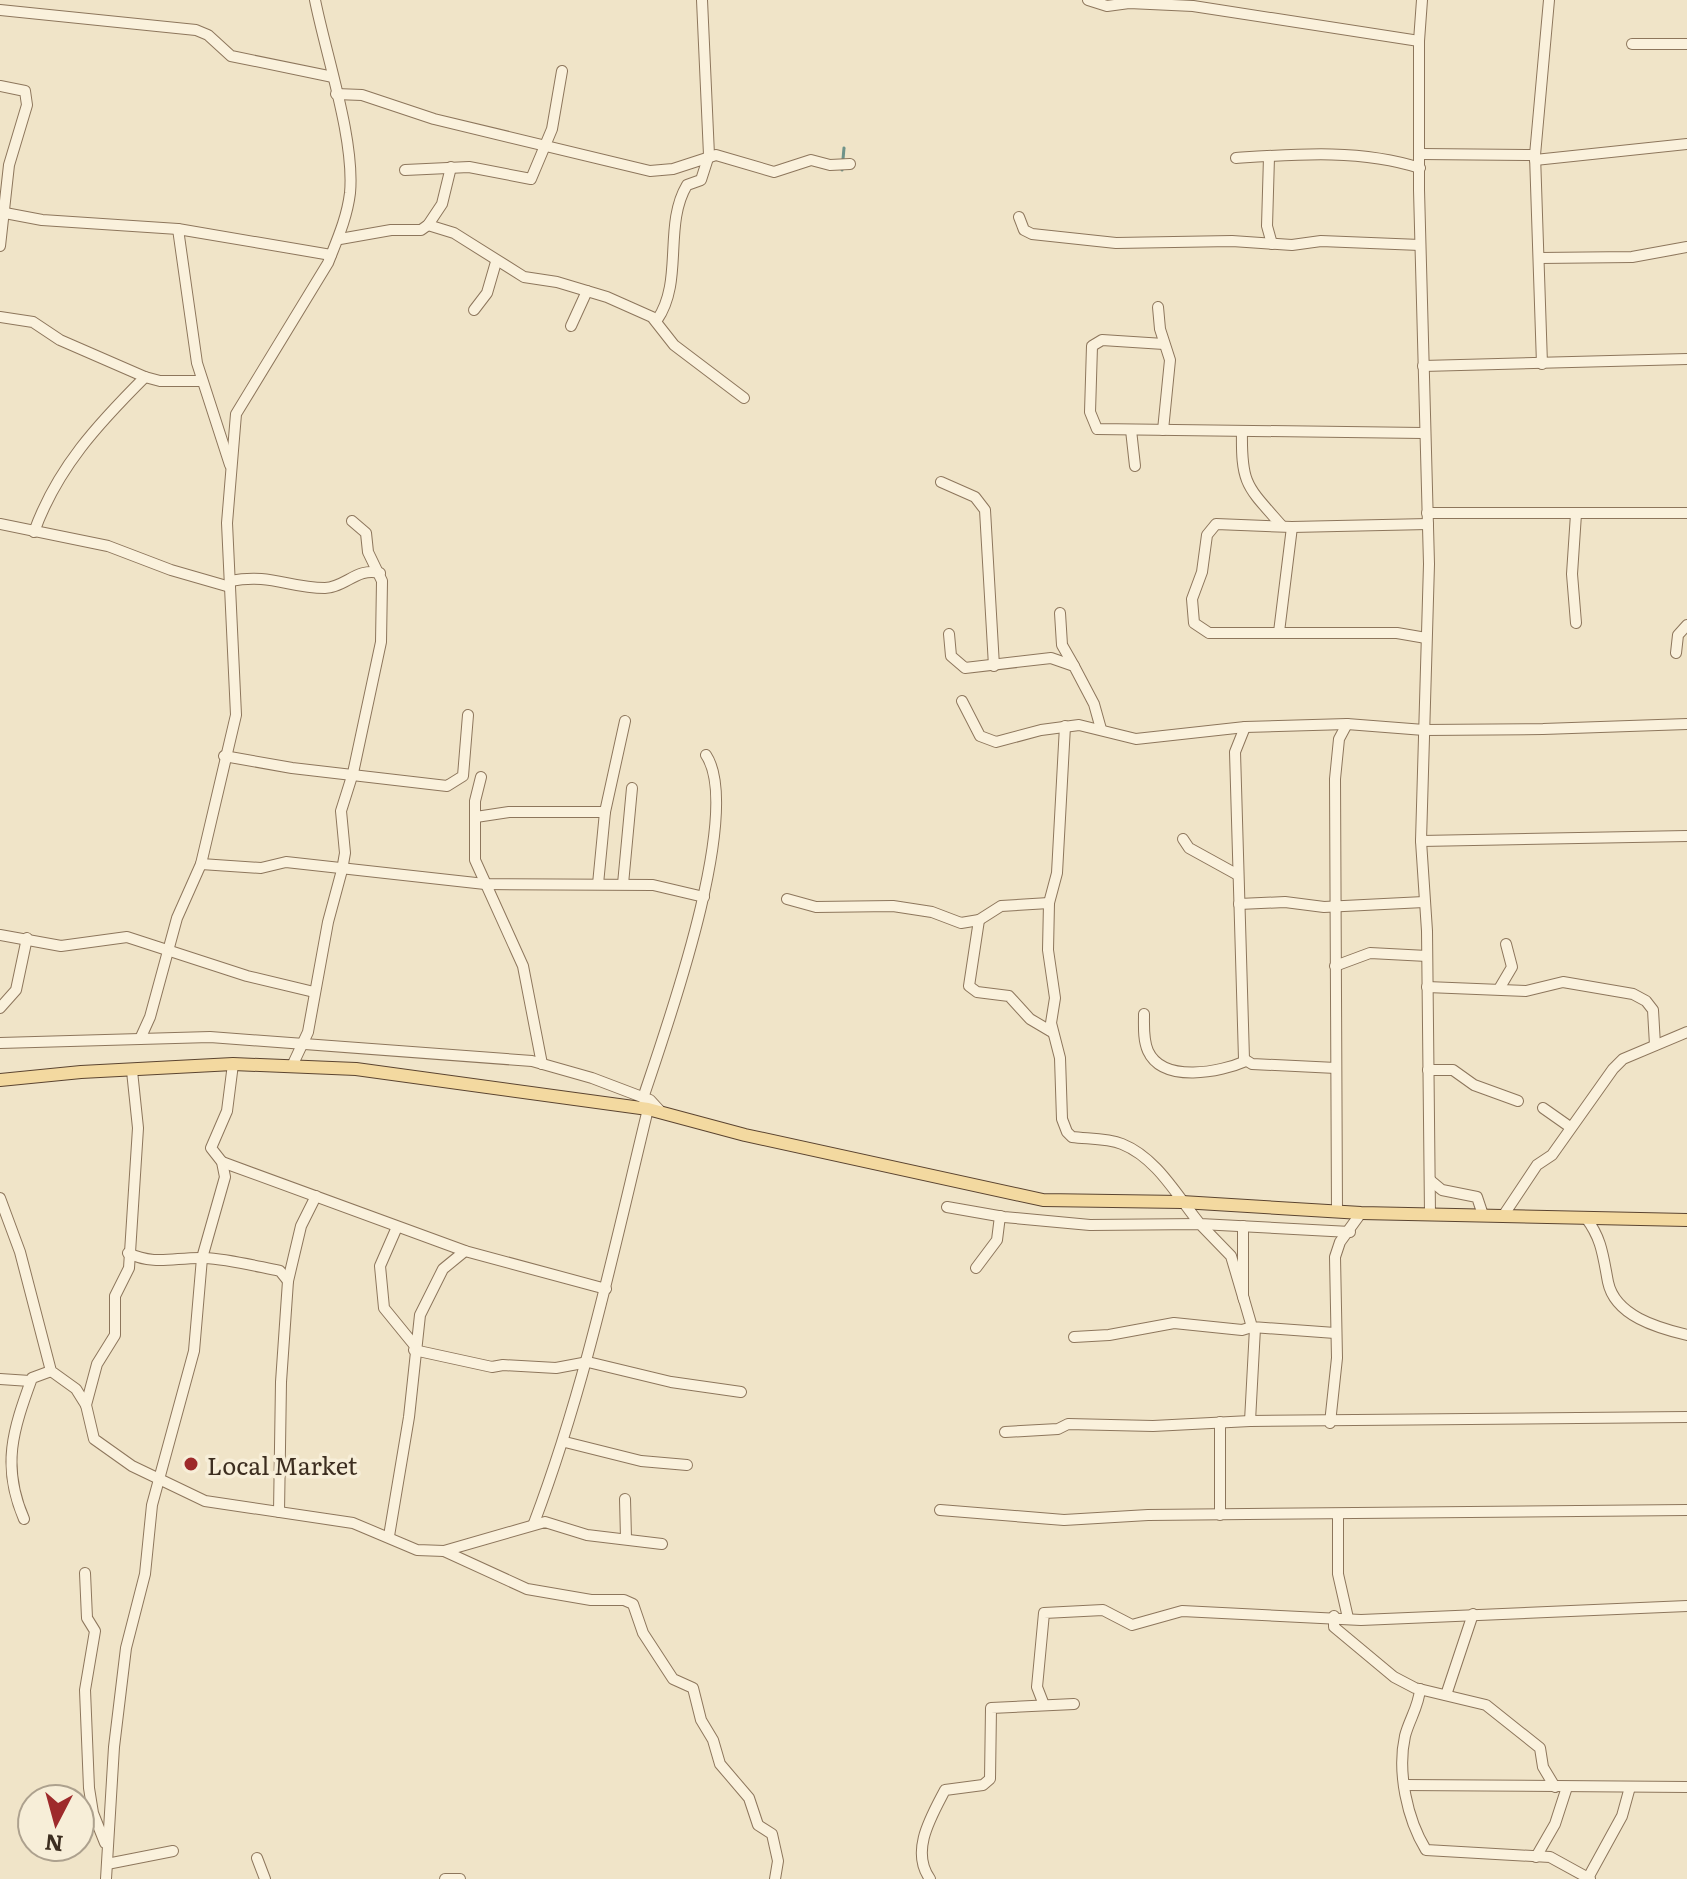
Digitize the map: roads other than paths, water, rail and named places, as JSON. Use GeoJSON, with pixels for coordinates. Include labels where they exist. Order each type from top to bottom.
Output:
{"type":"FeatureCollection","features":[{"type":"Feature","properties":{"kind":"main road"},"geometry":{"type":"LineString","coordinates":[[0,1080],[233,1064],[356,1069],[646,1103],[662,1113],[745,1135],[1043,1200],[1182,1202],[1361,1213],[1687,1220]]}},
{"type":"Feature","properties":{"kind":"street"},"geometry":{"type":"LineString","coordinates":[[140,1039],[150,1017],[177,918],[201,864],[236,715],[227,523],[240,404],[301,311],[340,239],[351,174],[315,0]]}},
{"type":"Feature","properties":{"kind":"street"},"geometry":{"type":"LineString","coordinates":[[657,320],[670,284],[674,230],[683,193],[687,185],[701,180],[709,155],[702,0]]}},
{"type":"Feature","properties":{"kind":"street"},"geometry":{"type":"LineString","coordinates":[[1088,0],[1107,6],[1129,3],[1193,6],[1419,41]]}},
{"type":"Feature","properties":{"kind":"street"},"geometry":{"type":"LineString","coordinates":[[1422,0],[1419,41],[1420,245],[1427,518],[1421,841],[1427,956],[1430,1214]]}},
{"type":"Feature","properties":{"kind":"street"},"geometry":{"type":"LineString","coordinates":[[1542,364],[1535,158],[1549,0]]}},
{"type":"Feature","properties":{"kind":"street"},"geometry":{"type":"LineString","coordinates":[[0,10],[196,30],[208,35],[231,56],[333,77]]}},
{"type":"Feature","properties":{"kind":"street"},"geometry":{"type":"LineString","coordinates":[[1632,44],[1687,44]]}},
{"type":"Feature","properties":{"kind":"street"},"geometry":{"type":"LineString","coordinates":[[405,170],[451,167],[488,169],[531,179],[555,115],[562,71]]}},
{"type":"Feature","properties":{"kind":"street"},"geometry":{"type":"LineString","coordinates":[[0,86],[25,91],[27,98],[9,165],[0,246]]}},
{"type":"Feature","properties":{"kind":"street"},"geometry":{"type":"LineString","coordinates":[[336,94],[362,95],[434,119],[650,171],[673,169],[709,155],[730,158],[774,172],[811,160],[830,165],[844,163]]}},
{"type":"Feature","properties":{"kind":"street"},"geometry":{"type":"LineString","coordinates":[[1421,154],[1535,158],[1687,144]]}},
{"type":"Feature","properties":{"kind":"street"},"geometry":{"type":"LineString","coordinates":[[1236,158],[1331,154],[1392,159],[1420,168]]}},
{"type":"Feature","properties":{"kind":"street"},"geometry":{"type":"LineString","coordinates":[[1269,157],[1267,226],[1272,244]]}},
{"type":"Feature","properties":{"kind":"street"},"geometry":{"type":"LineString","coordinates":[[340,239],[391,230],[421,230],[442,204],[451,167]]}},
{"type":"Feature","properties":{"kind":"street"},"geometry":{"type":"LineString","coordinates":[[5,213],[42,220],[178,229],[331,255]]}},
{"type":"Feature","properties":{"kind":"street"},"geometry":{"type":"LineString","coordinates":[[1019,217],[1024,230],[1032,234],[1097,242],[1272,244],[1333,241],[1420,245]]}},
{"type":"Feature","properties":{"kind":"street"},"geometry":{"type":"LineString","coordinates":[[428,225],[454,233],[496,262],[532,280],[557,282],[587,291],[621,302],[657,320],[674,345],[744,398]]}},
{"type":"Feature","properties":{"kind":"street"},"geometry":{"type":"LineString","coordinates":[[178,229],[188,286],[192,341],[201,381],[231,466]]}},
{"type":"Feature","properties":{"kind":"street"},"geometry":{"type":"LineString","coordinates":[[1540,258],[1632,257],[1687,247]]}},
{"type":"Feature","properties":{"kind":"street"},"geometry":{"type":"LineString","coordinates":[[474,310],[487,293],[496,262]]}},
{"type":"Feature","properties":{"kind":"street"},"geometry":{"type":"LineString","coordinates":[[571,326],[587,291]]}},
{"type":"Feature","properties":{"kind":"street"},"geometry":{"type":"LineString","coordinates":[[1158,307],[1170,370],[1165,388],[1163,430]]}},
{"type":"Feature","properties":{"kind":"street"},"geometry":{"type":"LineString","coordinates":[[0,317],[33,322],[76,347],[145,377],[201,381]]}},
{"type":"Feature","properties":{"kind":"street"},"geometry":{"type":"LineString","coordinates":[[1164,344],[1102,340],[1092,346],[1092,421],[1103,430],[1423,433]]}},
{"type":"Feature","properties":{"kind":"street"},"geometry":{"type":"LineString","coordinates":[[1423,366],[1687,359]]}},
{"type":"Feature","properties":{"kind":"street"},"geometry":{"type":"LineString","coordinates":[[34,532],[66,464],[111,410],[145,377]]}},
{"type":"Feature","properties":{"kind":"street"},"geometry":{"type":"LineString","coordinates":[[1131,430],[1135,466]]}},
{"type":"Feature","properties":{"kind":"street"},"geometry":{"type":"LineString","coordinates":[[1242,431],[1243,474],[1255,496],[1287,526]]}},
{"type":"Feature","properties":{"kind":"street"},"geometry":{"type":"LineString","coordinates":[[941,482],[975,497],[985,510],[994,666]]}},
{"type":"Feature","properties":{"kind":"street"},"geometry":{"type":"LineString","coordinates":[[1426,638],[1397,633],[1209,633],[1194,623],[1190,609],[1202,572],[1209,529],[1228,523],[1287,526],[1427,518],[1687,513]]}},
{"type":"Feature","properties":{"kind":"street"},"geometry":{"type":"LineString","coordinates":[[1576,514],[1572,574],[1576,623]]}},
{"type":"Feature","properties":{"kind":"street"},"geometry":{"type":"LineString","coordinates":[[292,1066],[303,1045],[342,870],[345,853],[341,811],[353,773],[381,642],[380,573],[368,552],[363,527],[352,521]]}},
{"type":"Feature","properties":{"kind":"street"},"geometry":{"type":"LineString","coordinates":[[0,524],[108,546],[171,570],[230,584],[268,577],[324,588],[360,573],[380,573]]}},
{"type":"Feature","properties":{"kind":"street"},"geometry":{"type":"LineString","coordinates":[[1279,632],[1287,526]]}},
{"type":"Feature","properties":{"kind":"street"},"geometry":{"type":"LineString","coordinates":[[1060,613],[1062,645],[1094,704],[1101,729]]}},
{"type":"Feature","properties":{"kind":"street"},"geometry":{"type":"LineString","coordinates":[[1676,653],[1678,635],[1687,625]]}},
{"type":"Feature","properties":{"kind":"street"},"geometry":{"type":"LineString","coordinates":[[949,634],[951,656],[959,665],[994,666],[1051,658],[1074,666]]}},
{"type":"Feature","properties":{"kind":"street"},"geometry":{"type":"LineString","coordinates":[[962,701],[980,736],[990,741],[1065,726],[1101,729],[1136,739],[1245,727],[1347,724],[1424,730],[1621,728],[1687,724]]}},
{"type":"Feature","properties":{"kind":"street"},"geometry":{"type":"LineString","coordinates":[[224,756],[431,787],[454,784],[463,776],[466,764],[468,715]]}},
{"type":"Feature","properties":{"kind":"street"},"geometry":{"type":"LineString","coordinates":[[598,884],[605,812],[625,721]]}},
{"type":"Feature","properties":{"kind":"street"},"geometry":{"type":"LineString","coordinates":[[1337,1210],[1335,779],[1339,739],[1347,724]]}},
{"type":"Feature","properties":{"kind":"street"},"geometry":{"type":"LineString","coordinates":[[1065,726],[1057,873],[1049,903],[1048,950],[1055,998],[1052,1032],[1060,1058],[1062,1119],[1072,1137],[1125,1146],[1159,1170],[1200,1224],[1231,1256],[1254,1327],[1250,1421]]}},
{"type":"Feature","properties":{"kind":"street"},"geometry":{"type":"LineString","coordinates":[[1245,727],[1235,752],[1246,1061]]}},
{"type":"Feature","properties":{"kind":"street"},"geometry":{"type":"LineString","coordinates":[[534,1523],[565,1442],[588,1362],[646,1103],[704,897],[715,821],[711,767],[706,755]]}},
{"type":"Feature","properties":{"kind":"street"},"geometry":{"type":"LineString","coordinates":[[481,777],[475,860],[523,966],[542,1064]]}},
{"type":"Feature","properties":{"kind":"street"},"geometry":{"type":"LineString","coordinates":[[623,884],[632,788]]}},
{"type":"Feature","properties":{"kind":"street"},"geometry":{"type":"LineString","coordinates":[[476,817],[509,812],[605,812]]}},
{"type":"Feature","properties":{"kind":"street"},"geometry":{"type":"LineString","coordinates":[[1421,841],[1687,836]]}},
{"type":"Feature","properties":{"kind":"street"},"geometry":{"type":"LineString","coordinates":[[1183,839],[1189,848],[1238,875]]}},
{"type":"Feature","properties":{"kind":"street"},"geometry":{"type":"LineString","coordinates":[[201,864],[261,868],[286,862],[485,884],[653,885],[704,897]]}},
{"type":"Feature","properties":{"kind":"street"},"geometry":{"type":"LineString","coordinates":[[787,899],[816,907],[878,904],[932,912],[961,923],[979,920],[1001,906],[1049,903]]}},
{"type":"Feature","properties":{"kind":"street"},"geometry":{"type":"LineString","coordinates":[[1239,904],[1424,902]]}},
{"type":"Feature","properties":{"kind":"street"},"geometry":{"type":"LineString","coordinates":[[979,920],[969,986],[977,992],[1009,996],[1030,1019],[1052,1032]]}},
{"type":"Feature","properties":{"kind":"street"},"geometry":{"type":"LineString","coordinates":[[0,935],[68,946],[127,937],[314,992]]}},
{"type":"Feature","properties":{"kind":"street"},"geometry":{"type":"LineString","coordinates":[[0,1008],[16,990],[27,938]]}},
{"type":"Feature","properties":{"kind":"street"},"geometry":{"type":"LineString","coordinates":[[1499,989],[1512,967],[1506,944]]}},
{"type":"Feature","properties":{"kind":"street"},"geometry":{"type":"LineString","coordinates":[[1335,966],[1370,953],[1427,956]]}},
{"type":"Feature","properties":{"kind":"street"},"geometry":{"type":"LineString","coordinates":[[1427,987],[1526,991],[1563,982],[1633,994],[1646,1001],[1653,1010],[1655,1045]]}},
{"type":"Feature","properties":{"kind":"street"},"geometry":{"type":"LineString","coordinates":[[1144,1014],[1147,1048],[1152,1058],[1169,1068],[1195,1071],[1231,1067],[1246,1061],[1336,1068]]}},
{"type":"Feature","properties":{"kind":"street"},"geometry":{"type":"LineString","coordinates":[[1503,1216],[1537,1165],[1552,1155],[1623,1059],[1687,1032]]}},
{"type":"Feature","properties":{"kind":"street"},"geometry":{"type":"LineString","coordinates":[[0,1043],[210,1037],[479,1056],[542,1064],[646,1103]]}},
{"type":"Feature","properties":{"kind":"street"},"geometry":{"type":"LineString","coordinates":[[106,1879],[106,1845],[126,1648],[145,1574],[152,1505],[194,1351],[202,1258],[225,1177],[222,1162],[211,1148],[227,1111],[233,1064]]}},
{"type":"Feature","properties":{"kind":"street"},"geometry":{"type":"LineString","coordinates":[[1428,1070],[1453,1070],[1474,1085],[1518,1101]]}},
{"type":"Feature","properties":{"kind":"street"},"geometry":{"type":"LineString","coordinates":[[86,1405],[97,1364],[115,1335],[115,1296],[129,1268],[138,1128],[132,1071]]}},
{"type":"Feature","properties":{"kind":"street"},"geometry":{"type":"LineString","coordinates":[[1543,1108],[1570,1127]]}},
{"type":"Feature","properties":{"kind":"street"},"geometry":{"type":"LineString","coordinates":[[222,1162],[465,1251],[540,1273],[568,1276],[606,1289]]}},
{"type":"Feature","properties":{"kind":"street"},"geometry":{"type":"LineString","coordinates":[[1430,1180],[1442,1190],[1477,1197],[1483,1215]]}},
{"type":"Feature","properties":{"kind":"street"},"geometry":{"type":"LineString","coordinates":[[279,1512],[281,1382],[288,1281],[301,1226],[316,1196]]}},
{"type":"Feature","properties":{"kind":"street"},"geometry":{"type":"LineString","coordinates":[[0,1198],[20,1252],[51,1371],[76,1389],[86,1405],[98,1444],[159,1479],[205,1501],[353,1523],[417,1550],[444,1551],[534,1523],[553,1522],[587,1535],[662,1544]]}},
{"type":"Feature","properties":{"kind":"street"},"geometry":{"type":"LineString","coordinates":[[947,1207],[1000,1216],[1105,1226],[1132,1222],[1350,1232]]}},
{"type":"Feature","properties":{"kind":"street"},"geometry":{"type":"LineString","coordinates":[[1330,1423],[1337,1358],[1335,1257],[1340,1242],[1361,1213]]}},
{"type":"Feature","properties":{"kind":"street"},"geometry":{"type":"LineString","coordinates":[[976,1268],[997,1240],[1000,1216]]}},
{"type":"Feature","properties":{"kind":"street"},"geometry":{"type":"LineString","coordinates":[[1586,1218],[1602,1243],[1610,1288],[1632,1316],[1687,1335]]}},
{"type":"Feature","properties":{"kind":"street"},"geometry":{"type":"LineString","coordinates":[[1243,1226],[1244,1300]]}},
{"type":"Feature","properties":{"kind":"street"},"geometry":{"type":"LineString","coordinates":[[397,1227],[380,1266],[384,1308],[414,1348],[492,1367],[556,1368],[588,1362],[671,1382],[741,1392]]}},
{"type":"Feature","properties":{"kind":"street"},"geometry":{"type":"LineString","coordinates":[[389,1536],[409,1417],[414,1348],[420,1315],[438,1277],[465,1251]]}},
{"type":"Feature","properties":{"kind":"street"},"geometry":{"type":"LineString","coordinates":[[128,1253],[149,1262],[202,1258],[280,1271],[288,1281]]}},
{"type":"Feature","properties":{"kind":"street"},"geometry":{"type":"LineString","coordinates":[[1074,1337],[1109,1335],[1174,1323],[1242,1330],[1254,1327],[1335,1333]]}},
{"type":"Feature","properties":{"kind":"street"},"geometry":{"type":"LineString","coordinates":[[0,1472],[8,1462],[33,1375],[51,1371]]}},
{"type":"Feature","properties":{"kind":"street"},"geometry":{"type":"LineString","coordinates":[[0,1379],[30,1381]]}},
{"type":"Feature","properties":{"kind":"street"},"geometry":{"type":"LineString","coordinates":[[1005,1432],[1058,1429],[1068,1424],[1153,1426],[1250,1421],[1330,1423],[1687,1417]]}},
{"type":"Feature","properties":{"kind":"street"},"geometry":{"type":"LineString","coordinates":[[1220,1422],[1220,1515]]}},
{"type":"Feature","properties":{"kind":"street"},"geometry":{"type":"LineString","coordinates":[[565,1442],[641,1461],[687,1465]]}},
{"type":"Feature","properties":{"kind":"street"},"geometry":{"type":"LineString","coordinates":[[8,1462],[14,1497],[24,1519]]}},
{"type":"Feature","properties":{"kind":"street"},"geometry":{"type":"LineString","coordinates":[[625,1499],[626,1538]]}},
{"type":"Feature","properties":{"kind":"street"},"geometry":{"type":"LineString","coordinates":[[940,1510],[1064,1520],[1220,1515],[1687,1510]]}},
{"type":"Feature","properties":{"kind":"street"},"geometry":{"type":"LineString","coordinates":[[1338,1515],[1338,1574],[1348,1618]]}},
{"type":"Feature","properties":{"kind":"street"},"geometry":{"type":"LineString","coordinates":[[444,1551],[527,1589],[556,1596],[624,1600],[633,1604],[643,1633],[673,1679],[693,1688],[701,1720],[713,1740],[720,1764],[749,1798],[758,1825],[772,1834],[778,1861],[775,1879]]}},
{"type":"Feature","properties":{"kind":"street"},"geometry":{"type":"LineString","coordinates":[[85,1573],[87,1618],[95,1631],[85,1690],[89,1788],[93,1813],[106,1845]]}},
{"type":"Feature","properties":{"kind":"street"},"geometry":{"type":"LineString","coordinates":[[1044,1705],[1037,1687],[1044,1613],[1103,1610],[1132,1625],[1182,1611],[1348,1618],[1687,1606]]}},
{"type":"Feature","properties":{"kind":"street"},"geometry":{"type":"LineString","coordinates":[[1446,1695],[1473,1614]]}},
{"type":"Feature","properties":{"kind":"street"},"geometry":{"type":"LineString","coordinates":[[1334,1616],[1334,1627],[1370,1660],[1420,1689],[1486,1705],[1500,1713],[1540,1748],[1543,1767],[1561,1787]]}},
{"type":"Feature","properties":{"kind":"street"},"geometry":{"type":"LineString","coordinates":[[1420,1689],[1405,1737],[1404,1785],[1424,1847],[1429,1852],[1492,1852],[1558,1860],[1589,1878],[1618,1824],[1630,1787]]}},
{"type":"Feature","properties":{"kind":"street"},"geometry":{"type":"LineString","coordinates":[[930,1879],[922,1861],[922,1842],[945,1790],[983,1785],[990,1779],[991,1708],[1074,1704]]}},
{"type":"Feature","properties":{"kind":"street"},"geometry":{"type":"LineString","coordinates":[[1404,1785],[1687,1787]]}},
{"type":"Feature","properties":{"kind":"street"},"geometry":{"type":"LineString","coordinates":[[1536,1857],[1555,1824],[1561,1787]]}},
{"type":"Feature","properties":{"kind":"street"},"geometry":{"type":"LineString","coordinates":[[107,1864],[173,1851]]}},
{"type":"Feature","properties":{"kind":"street"},"geometry":{"type":"LineString","coordinates":[[257,1858],[265,1879]]}},
{"type":"Feature","properties":{"kind":"street"},"geometry":{"type":"LineString","coordinates":[[445,1879],[460,1879]]}},
{"type":"Feature","properties":{"kind":"waterway"},"geometry":{"type":"LineString","coordinates":[[842,170],[844,148]]}},
{"type":"Feature","properties":{"kind":"place","name":"Local Market"},"geometry":{"type":"Point","coordinates":[191,1464]}}]}
